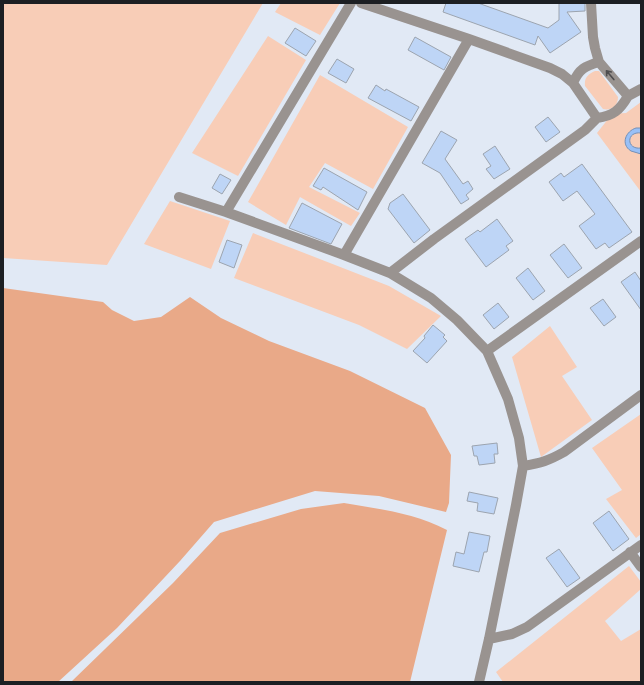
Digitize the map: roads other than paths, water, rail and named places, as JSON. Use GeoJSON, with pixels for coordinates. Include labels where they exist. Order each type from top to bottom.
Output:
{"type":"FeatureCollection","features":[{"type":"Feature","properties":{"kind":"street"},"geometry":{"type":"LineString","coordinates":[[226,212],[351,3]]}},
{"type":"Feature","properties":{"kind":"street"},"geometry":{"type":"LineString","coordinates":[[361,3],[550,68],[562,74],[573,83],[597,118]]}},
{"type":"Feature","properties":{"kind":"street"},"geometry":{"type":"LineString","coordinates":[[591,3],[593,37],[599,62],[628,96]]}},
{"type":"Feature","properties":{"kind":"street"},"geometry":{"type":"LineString","coordinates":[[344,255],[468,39]]}},
{"type":"Feature","properties":{"kind":"street"},"geometry":{"type":"LineString","coordinates":[[573,83],[576,75],[587,65],[599,62]]}},
{"type":"Feature","properties":{"kind":"street"},"geometry":{"type":"LineString","coordinates":[[390,273],[434,239],[585,130],[597,118],[605,117],[618,110],[628,96],[641,89]]}},
{"type":"Feature","properties":{"kind":"street"},"geometry":{"type":"LineString","coordinates":[[179,197],[226,212],[390,273],[431,298],[457,320],[487,352],[508,400],[519,438],[523,466],[489,639],[479,682]]}},
{"type":"Feature","properties":{"kind":"street"},"geometry":{"type":"LineString","coordinates":[[487,352],[641,241]]}},
{"type":"Feature","properties":{"kind":"street"},"geometry":{"type":"LineString","coordinates":[[523,466],[551,459],[564,452],[641,395]]}},
{"type":"Feature","properties":{"kind":"street"},"geometry":{"type":"LineString","coordinates":[[489,639],[512,634],[527,627],[641,545]]}},
{"type":"Feature","properties":{"kind":"street"},"geometry":{"type":"LineString","coordinates":[[630,552],[641,567]]}},
{"type":"Feature","properties":{"kind":"water"},"geometry":{"type":"Polygon","coordinates":[[[636,128],[641,128],[641,133],[636,133],[630,137],[630,144],[636,148],[641,148],[641,154],[631,151],[626,145],[625,141],[629,132],[636,128]]]}}]}
